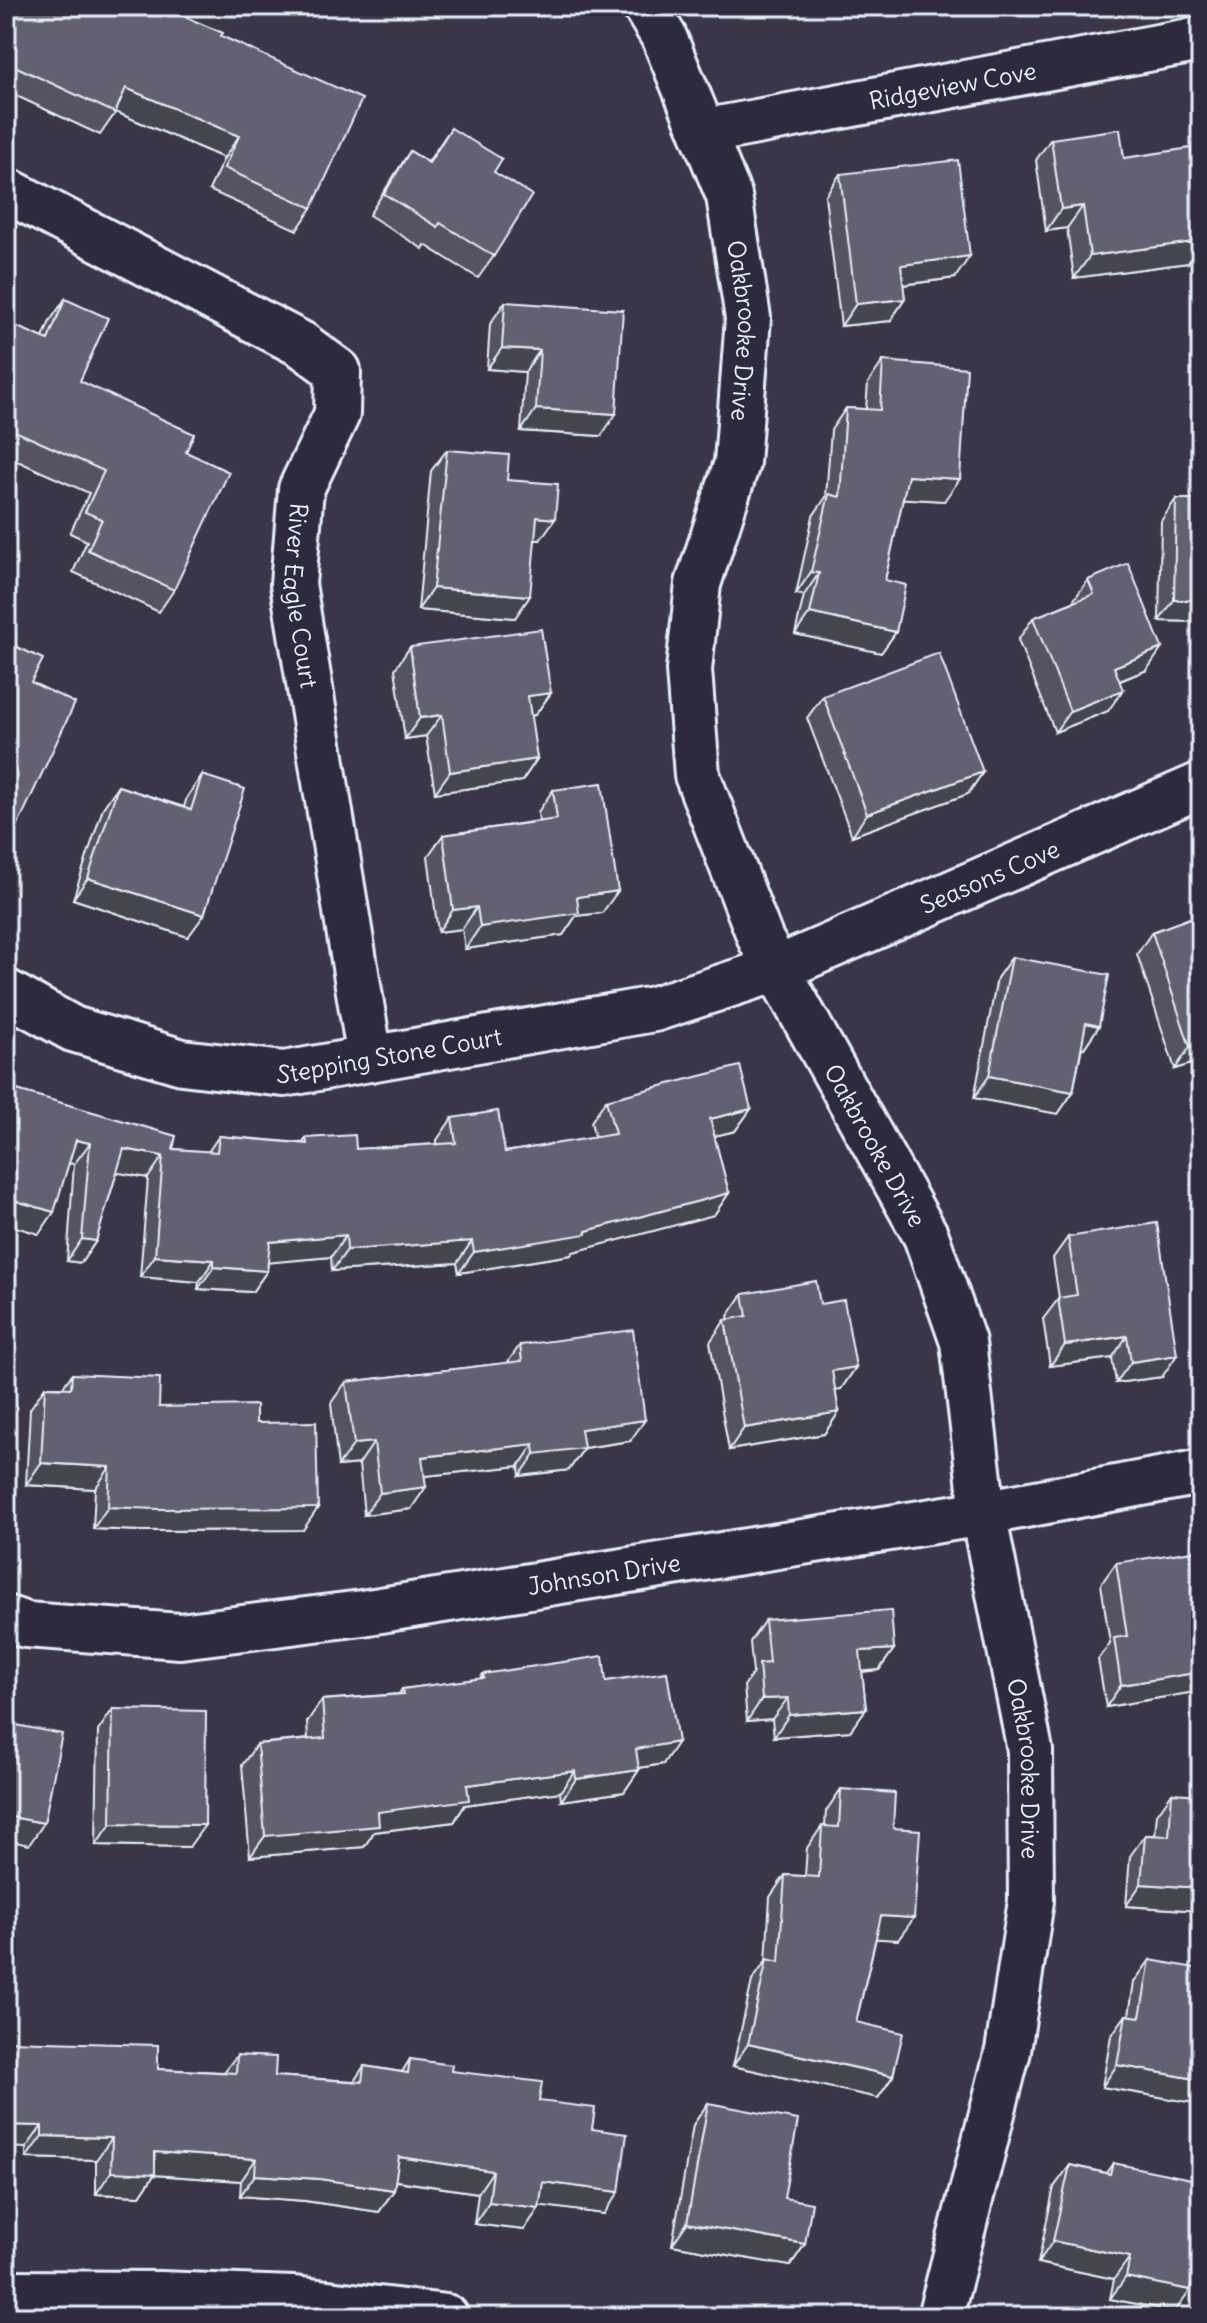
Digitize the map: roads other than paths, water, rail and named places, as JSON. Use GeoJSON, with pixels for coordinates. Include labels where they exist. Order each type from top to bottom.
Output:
{"type":"FeatureCollection","features":[{"type":"Feature","properties":{"kind":"street","name":"Oakbrooke Drive"},"geometry":{"type":"LineString","coordinates":[[645,6],[664,37],[729,196],[748,318],[737,463],[698,584],[689,670],[697,775],[761,940],[926,1236],[963,1342],[983,1513],[1030,1750],[1031,1901],[1008,2051],[940,2317]]}},
{"type":"Feature","properties":{"kind":"street","name":"Ridgeview Cove"},"geometry":{"type":"LineString","coordinates":[[703,132],[1201,39]]}},
{"type":"Feature","properties":{"kind":"street","name":"River Eagle Court"},"geometry":{"type":"LineString","coordinates":[[6,190],[301,344],[338,371],[337,414],[301,489],[293,584],[370,1059]]}},
{"type":"Feature","properties":{"kind":"street","name":"Seasons Cove"},"geometry":{"type":"LineString","coordinates":[[777,969],[1201,785]]}},
{"type":"Feature","properties":{"kind":"street","name":"Stepping Stone Court"},"geometry":{"type":"LineString","coordinates":[[6,992],[73,1029],[182,1062],[284,1074],[654,1009],[777,969]]}},
{"type":"Feature","properties":{"kind":"street","name":"Johnson Drive"},"geometry":{"type":"LineString","coordinates":[[6,1618],[26,1625],[180,1636],[362,1613],[983,1513],[1201,1472]]}},
{"type":"Feature","properties":{"kind":"street"},"geometry":{"type":"LineString","coordinates":[[6,2293],[294,2299],[446,2317]]}}]}
